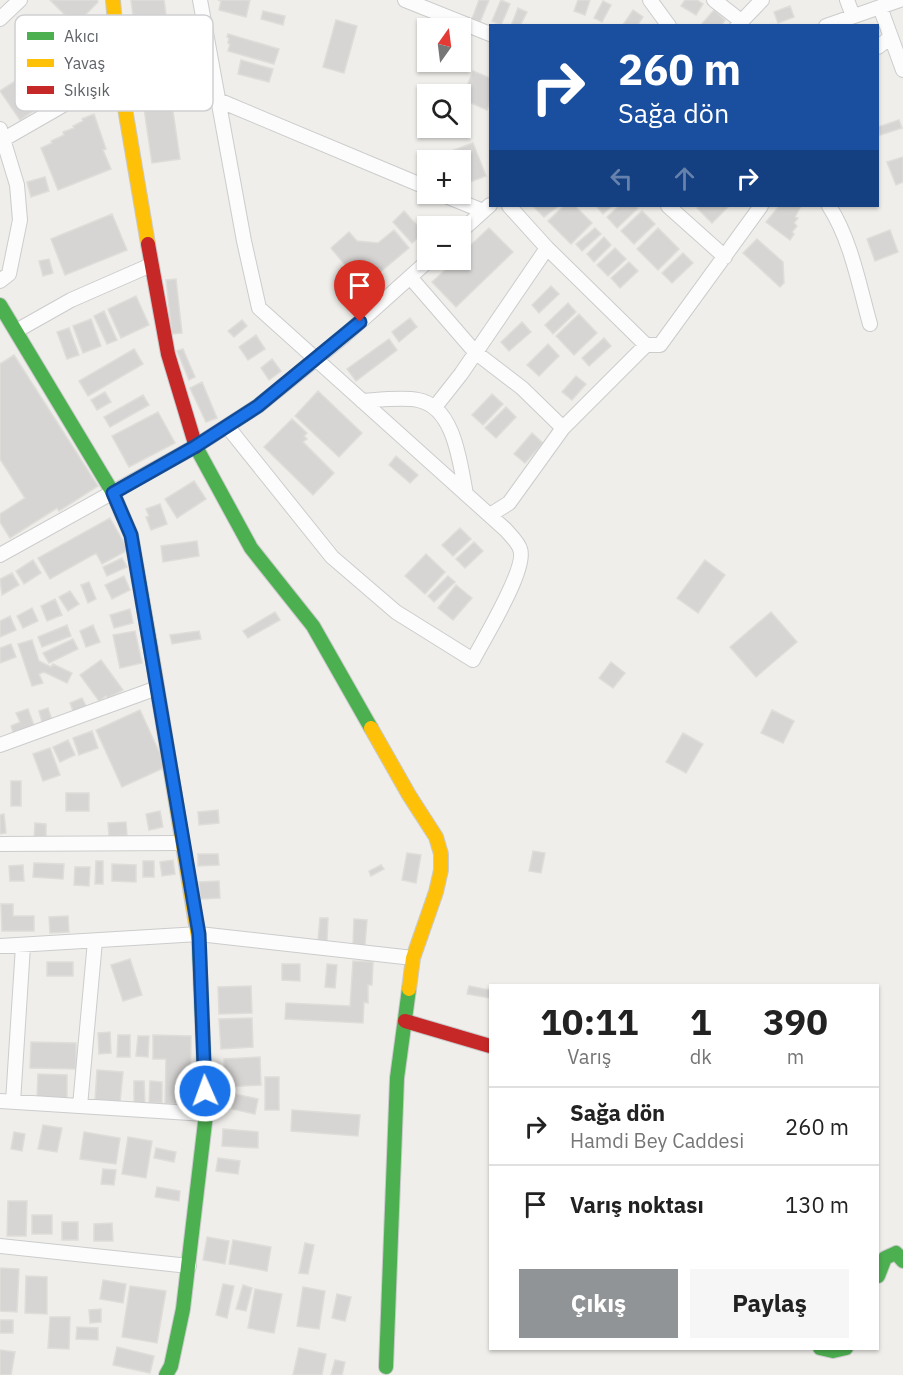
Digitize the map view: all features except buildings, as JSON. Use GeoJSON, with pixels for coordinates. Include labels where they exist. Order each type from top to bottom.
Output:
{"type":"FeatureCollection","features":[{"type":"Feature","properties":{"kind":"street"},"geometry":{"type":"LineString","coordinates":[[0,19],[20,0]]}},
{"type":"Feature","properties":{"kind":"street"},"geometry":{"type":"LineString","coordinates":[[113,0],[114,15]]}},
{"type":"Feature","properties":{"kind":"street"},"geometry":{"type":"LineString","coordinates":[[200,0],[203,15]]}},
{"type":"Feature","properties":{"kind":"street"},"geometry":{"type":"LineString","coordinates":[[405,0],[489,34]]}},
{"type":"Feature","properties":{"kind":"street"},"geometry":{"type":"LineString","coordinates":[[650,0],[668,24]]}},
{"type":"Feature","properties":{"kind":"street"},"geometry":{"type":"LineString","coordinates":[[714,0],[739,23],[762,0]]}},
{"type":"Feature","properties":{"kind":"street"},"geometry":{"type":"LineString","coordinates":[[847,0],[853,16]]}},
{"type":"Feature","properties":{"kind":"street"},"geometry":{"type":"LineString","coordinates":[[831,24],[900,0]]}},
{"type":"Feature","properties":{"kind":"street"},"geometry":{"type":"LineString","coordinates":[[880,7],[903,70]]}},
{"type":"Feature","properties":{"kind":"street"},"geometry":{"type":"LineString","coordinates":[[879,46],[891,37]]}},
{"type":"Feature","properties":{"kind":"street"},"geometry":{"type":"LineString","coordinates":[[213,72],[244,241],[259,308],[490,515],[521,549],[521,561],[514,584],[473,660],[396,612],[332,557],[227,426]]}},
{"type":"Feature","properties":{"kind":"street"},"geometry":{"type":"LineString","coordinates":[[218,100],[417,183]]}},
{"type":"Feature","properties":{"kind":"street"},"geometry":{"type":"LineString","coordinates":[[0,281],[9,274],[20,220],[17,185],[2,134],[46,111]]}},
{"type":"Feature","properties":{"kind":"street"},"geometry":{"type":"LineString","coordinates":[[125,111],[168,354],[196,446],[251,548],[313,626],[409,795],[436,837],[441,854],[441,870],[436,892],[413,958],[397,1078],[386,1367]]}},
{"type":"Feature","properties":{"kind":"street"},"geometry":{"type":"LineString","coordinates":[[471,203],[487,208]]}},
{"type":"Feature","properties":{"kind":"street"},"geometry":{"type":"LineString","coordinates":[[510,207],[547,248],[646,345],[660,345],[760,207]]}},
{"type":"Feature","properties":{"kind":"street"},"geometry":{"type":"LineString","coordinates":[[669,207],[725,257]]}},
{"type":"Feature","properties":{"kind":"street"},"geometry":{"type":"LineString","coordinates":[[830,207],[835,214],[849,251],[870,324]]}},
{"type":"Feature","properties":{"kind":"street"},"geometry":{"type":"LineString","coordinates":[[471,222],[487,208]]}},
{"type":"Feature","properties":{"kind":"street"},"geometry":{"type":"LineString","coordinates":[[435,407],[547,248]]}},
{"type":"Feature","properties":{"kind":"street"},"geometry":{"type":"LineString","coordinates":[[16,331],[72,300],[151,265]]}},
{"type":"Feature","properties":{"kind":"street"},"geometry":{"type":"LineString","coordinates":[[0,555],[196,446],[258,406],[418,270]]}},
{"type":"Feature","properties":{"kind":"street"},"geometry":{"type":"LineString","coordinates":[[410,277],[475,352],[522,388],[562,428]]}},
{"type":"Feature","properties":{"kind":"street"},"geometry":{"type":"LineString","coordinates":[[0,305],[113,493],[131,535],[199,934],[206,1114],[183,1309],[171,1366],[166,1375]]}},
{"type":"Feature","properties":{"kind":"street"},"geometry":{"type":"LineString","coordinates":[[490,515],[509,503],[562,428],[646,345]]}},
{"type":"Feature","properties":{"kind":"street"},"geometry":{"type":"LineString","coordinates":[[362,401],[417,400],[435,407],[454,436],[466,494]]}},
{"type":"Feature","properties":{"kind":"street"},"geometry":{"type":"LineString","coordinates":[[0,745],[157,688]]}},
{"type":"Feature","properties":{"kind":"street"},"geometry":{"type":"LineString","coordinates":[[0,844],[182,843]]}},
{"type":"Feature","properties":{"kind":"street"},"geometry":{"type":"LineString","coordinates":[[0,946],[199,934],[413,958]]}},
{"type":"Feature","properties":{"kind":"street"},"geometry":{"type":"LineString","coordinates":[[80,1106],[95,941]]}},
{"type":"Feature","properties":{"kind":"street"},"geometry":{"type":"LineString","coordinates":[[23,946],[7,1101],[206,1114]]}},
{"type":"Feature","properties":{"kind":"street"},"geometry":{"type":"LineString","coordinates":[[405,1021],[489,1046]]}},
{"type":"Feature","properties":{"kind":"street"},"geometry":{"type":"LineString","coordinates":[[0,1246],[189,1266]]}},
{"type":"Feature","properties":{"kind":"street"},"geometry":{"type":"LineString","coordinates":[[879,1273],[885,1258],[896,1253],[903,1261]]}},
{"type":"Feature","properties":{"kind":"street"},"geometry":{"type":"LineString","coordinates":[[823,1350],[843,1350]]}},
{"type":"Feature","properties":{"kind":"traffic: fast"},"geometry":{"type":"LineString","coordinates":[[0,305],[113,493],[131,535],[151,650]]}},
{"type":"Feature","properties":{"kind":"traffic: fast"},"geometry":{"type":"LineString","coordinates":[[196,447],[251,548],[313,626],[371,728]]}},
{"type":"Feature","properties":{"kind":"traffic: fast"},"geometry":{"type":"LineString","coordinates":[[166,1375],[171,1366],[183,1309],[206,1114],[199,943]]}},
{"type":"Feature","properties":{"kind":"traffic: fast"},"geometry":{"type":"LineString","coordinates":[[386,1367],[397,1078],[409,989]]}},
{"type":"Feature","properties":{"kind":"traffic: fast"},"geometry":{"type":"LineString","coordinates":[[879,1273],[885,1258],[896,1253],[903,1261]]}},
{"type":"Feature","properties":{"kind":"traffic: fast"},"geometry":{"type":"LineString","coordinates":[[829,1350],[837,1350]]}},
{"type":"Feature","properties":{"kind":"traffic: slow"},"geometry":{"type":"LineString","coordinates":[[113,0],[114,15]]}},
{"type":"Feature","properties":{"kind":"traffic: slow"},"geometry":{"type":"LineString","coordinates":[[125,111],[148,244]]}},
{"type":"Feature","properties":{"kind":"traffic: slow"},"geometry":{"type":"LineString","coordinates":[[151,650],[199,943]]}},
{"type":"Feature","properties":{"kind":"traffic: slow"},"geometry":{"type":"LineString","coordinates":[[371,728],[436,837],[441,854],[441,870],[436,892],[413,958],[409,989]]}},
{"type":"Feature","properties":{"kind":"traffic: jam"},"geometry":{"type":"LineString","coordinates":[[148,244],[168,354],[196,447]]}},
{"type":"Feature","properties":{"kind":"traffic: jam"},"geometry":{"type":"LineString","coordinates":[[405,1021],[489,1046]]}},
{"type":"Feature","properties":{"kind":"route"},"geometry":{"type":"LineString","coordinates":[[205,1091],[199,934],[131,535],[113,493],[196,446],[258,406],[360,322]]}}]}
